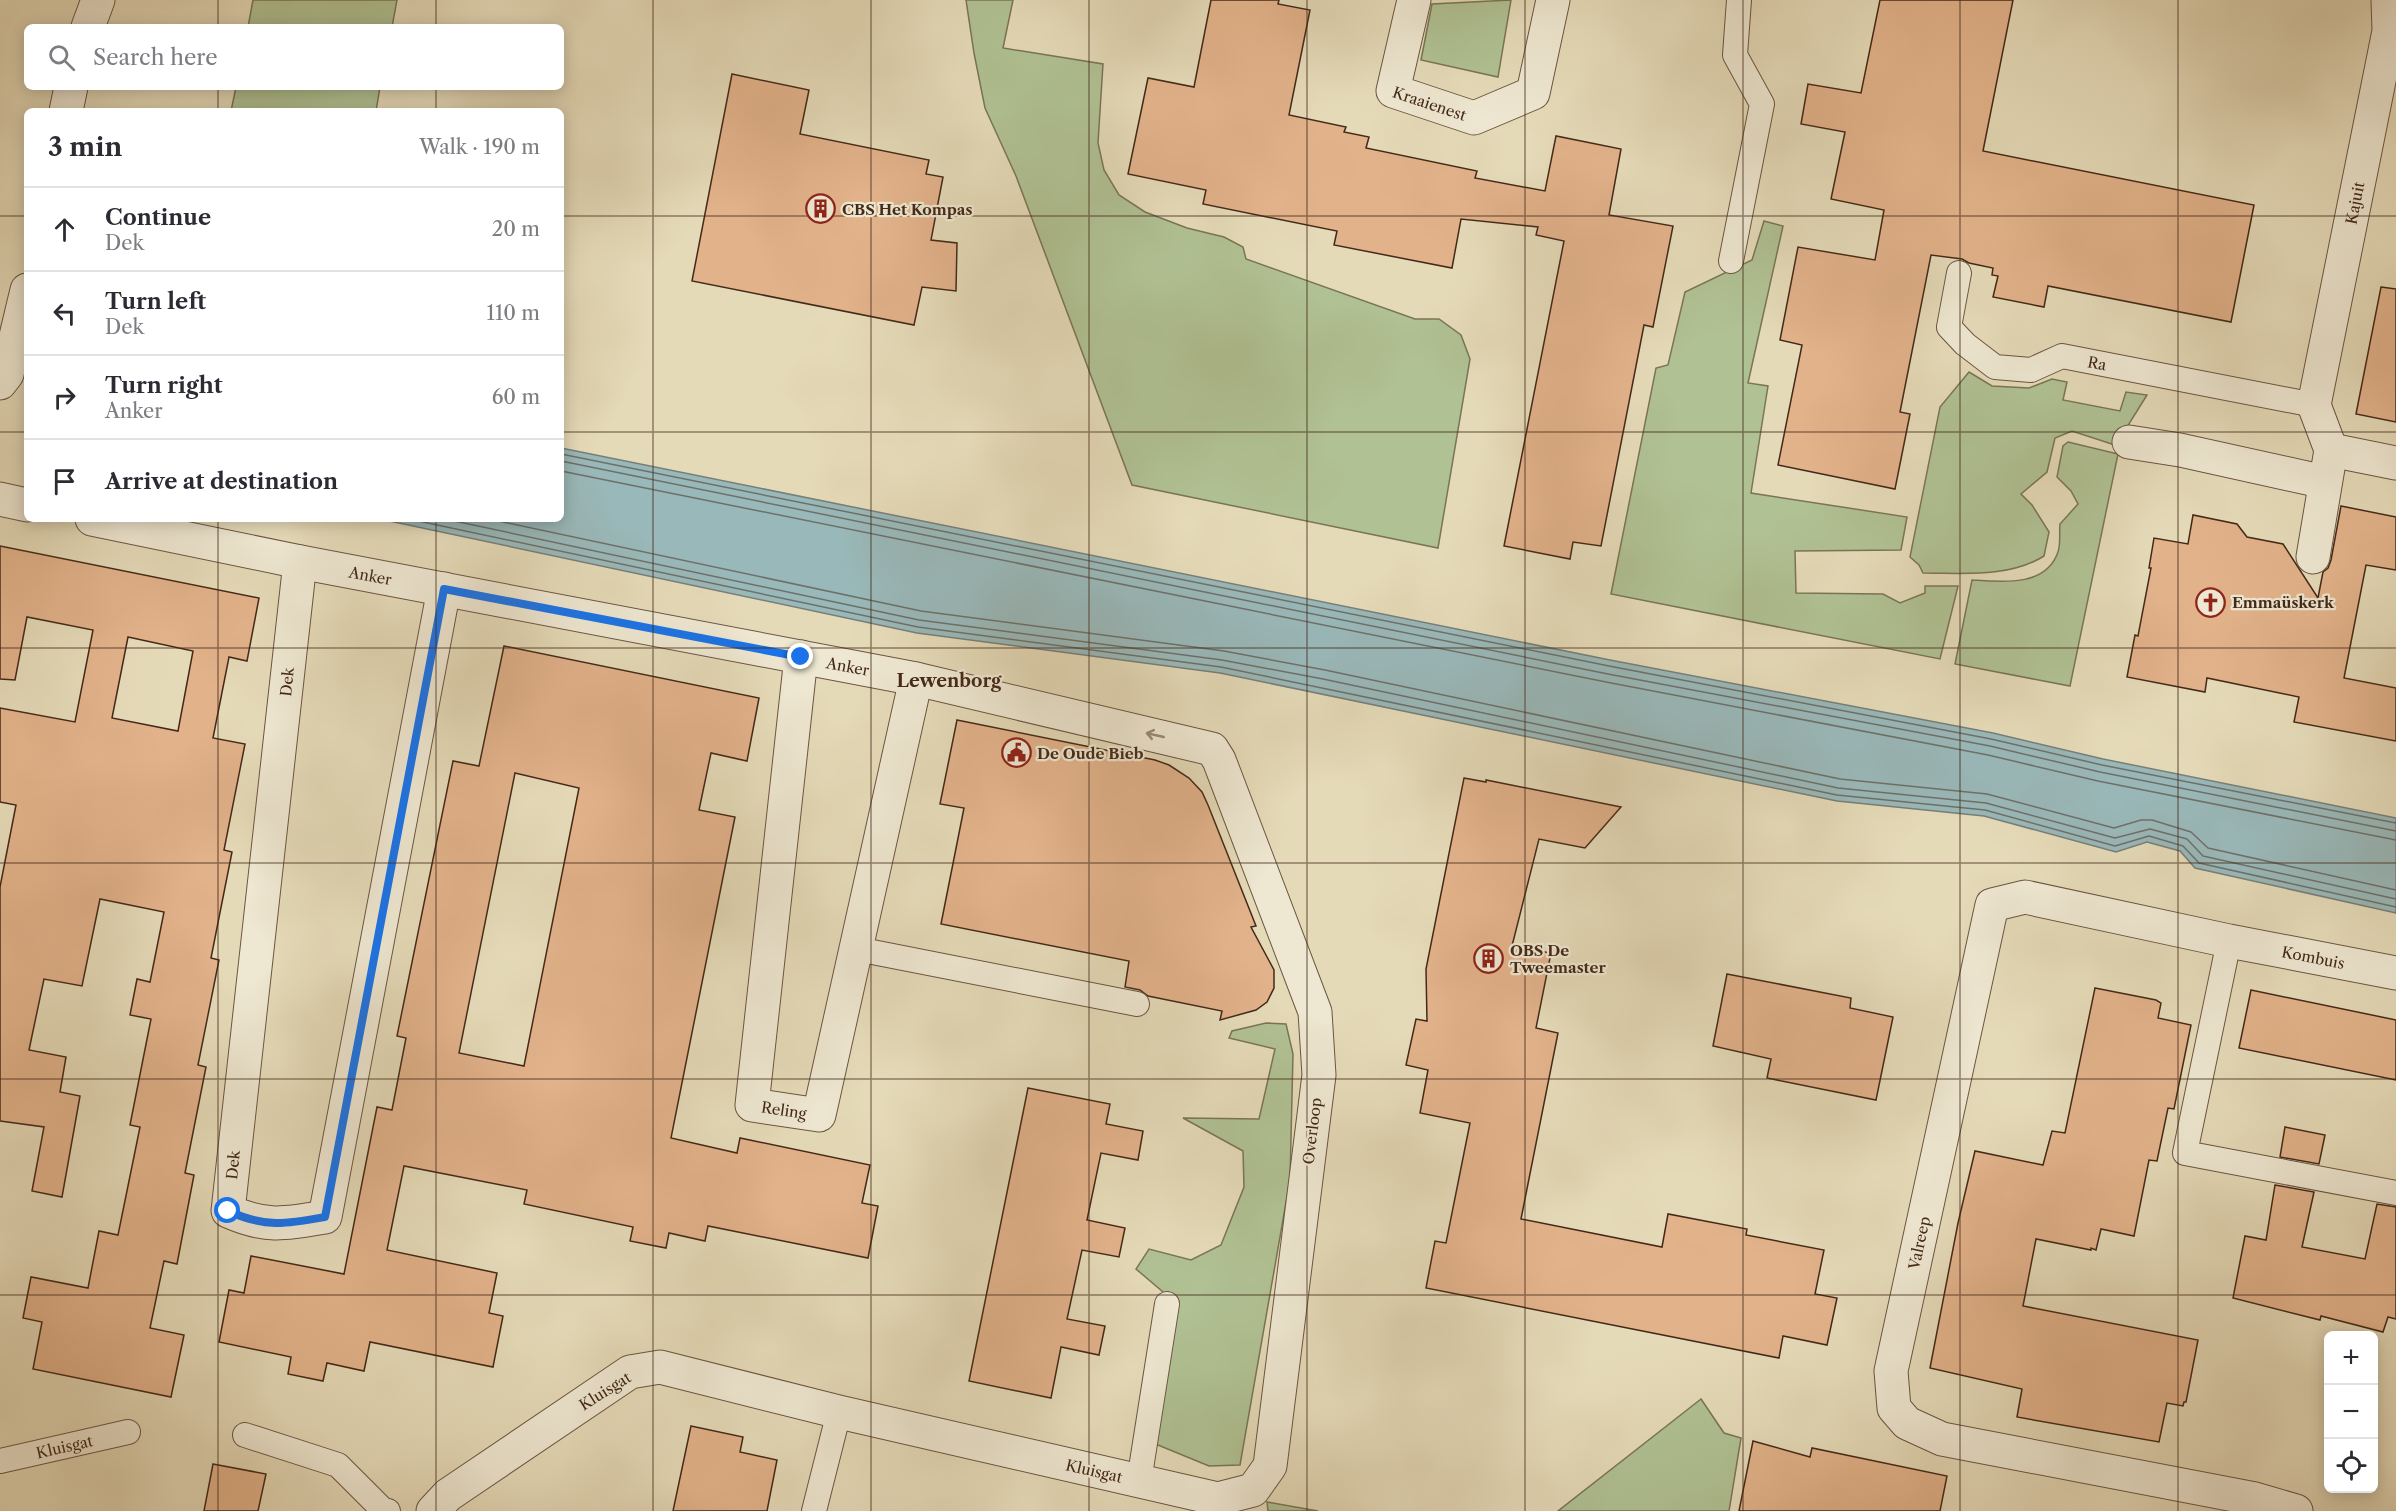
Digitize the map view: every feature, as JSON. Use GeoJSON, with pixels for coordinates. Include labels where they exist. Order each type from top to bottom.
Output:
{"type":"FeatureCollection","features":[{"type":"Feature","properties":{"kind":"street"},"geometry":{"type":"LineString","coordinates":[[89,24],[98,0]]}},
{"type":"Feature","properties":{"kind":"street","name":"Kraaienest"},"geometry":{"type":"LineString","coordinates":[[1414,0],[1392,91],[1474,118],[1533,93],[1553,0]]}},
{"type":"Feature","properties":{"kind":"street","name":"Kajuit"},"geometry":{"type":"LineString","coordinates":[[2314,405],[2389,31],[2391,7]]}},
{"type":"Feature","properties":{"kind":"street"},"geometry":{"type":"LineString","coordinates":[[67,108],[70,90]]}},
{"type":"Feature","properties":{"kind":"street"},"geometry":{"type":"LineString","coordinates":[[0,383],[7,374],[24,303]]}},
{"type":"Feature","properties":{"kind":"street"},"geometry":{"type":"LineString","coordinates":[[2313,557],[2331,450],[2314,405]]}},
{"type":"Feature","properties":{"kind":"street"},"geometry":{"type":"LineString","coordinates":[[2129,442],[2180,450],[2325,482]]}},
{"type":"Feature","properties":{"kind":"street"},"geometry":{"type":"LineString","coordinates":[[2331,450],[2396,463]]}},
{"type":"Feature","properties":{"kind":"street"},"geometry":{"type":"LineString","coordinates":[[0,499],[24,504]]}},
{"type":"Feature","properties":{"kind":"street","name":"Anker"},"geometry":{"type":"LineString","coordinates":[[107,522],[300,562],[916,679],[1212,749]]}},
{"type":"Feature","properties":{"kind":"street","name":"Dek"},"geometry":{"type":"LineString","coordinates":[[300,562],[228,1211],[247,1220],[281,1225],[325,1217],[444,589]]}},
{"type":"Feature","properties":{"kind":"street","name":"Reling"},"geometry":{"type":"LineString","coordinates":[[801,657],[752,1105],[819,1116],[916,679]]}},
{"type":"Feature","properties":{"kind":"street","name":"Overloop"},"geometry":{"type":"LineString","coordinates":[[1212,749],[1219,760],[1315,1012],[1319,1075],[1270,1466],[1253,1490],[1221,1505]]}},
{"type":"Feature","properties":{"kind":"street","name":"Valreep"},"geometry":{"type":"LineString","coordinates":[[2229,941],[2025,897],[1992,905],[1891,1371],[1894,1408],[1908,1423],[1942,1439],[2255,1498],[2296,1511]]}},
{"type":"Feature","properties":{"kind":"street","name":"Kombuis"},"geometry":{"type":"LineString","coordinates":[[2229,941],[2396,973]]}},
{"type":"Feature","properties":{"kind":"street","name":"Kluisgat"},"geometry":{"type":"LineString","coordinates":[[434,1511],[448,1495],[630,1372],[660,1367],[839,1412],[1139,1481],[1221,1505]]}},
{"type":"Feature","properties":{"kind":"lane"},"geometry":{"type":"LineString","coordinates":[[1731,261],[1762,104],[1735,55],[1740,0]]}},
{"type":"Feature","properties":{"kind":"lane","name":"Ra"},"geometry":{"type":"LineString","coordinates":[[1959,273],[1949,327],[1965,344],[1995,367],[2031,370],[2062,356],[2314,405]]}},
{"type":"Feature","properties":{"kind":"lane"},"geometry":{"type":"LineString","coordinates":[[2229,941],[2185,1153],[2396,1193]]}},
{"type":"Feature","properties":{"kind":"lane"},"geometry":{"type":"LineString","coordinates":[[857,949],[1137,1004]]}},
{"type":"Feature","properties":{"kind":"lane","name":"Kluisgat"},"geometry":{"type":"LineString","coordinates":[[1139,1481],[1167,1304]]}},
{"type":"Feature","properties":{"kind":"lane"},"geometry":{"type":"LineString","coordinates":[[814,1511],[839,1412]]}},
{"type":"Feature","properties":{"kind":"lane","name":"Kluisgat"},"geometry":{"type":"LineString","coordinates":[[0,1461],[128,1432]]}},
{"type":"Feature","properties":{"kind":"lane"},"geometry":{"type":"LineString","coordinates":[[245,1435],[338,1466],[382,1510],[388,1511]]}},
{"type":"Feature","properties":{"kind":"green space"},"geometry":{"type":"Polygon","coordinates":[[[253,0],[397,0],[393,24],[249,24],[253,0]]]}},
{"type":"Feature","properties":{"kind":"green space"},"geometry":{"type":"Polygon","coordinates":[[[966,0],[1013,0],[1003,48],[1103,64],[1098,143],[1104,170],[1119,195],[1145,212],[1187,228],[1224,237],[1243,247],[1246,259],[1415,319],[1439,319],[1461,335],[1470,359],[1438,548],[1132,485],[1016,176],[985,108],[966,0]]]}},
{"type":"Feature","properties":{"kind":"green space"},"geometry":{"type":"Polygon","coordinates":[[[1511,0],[1498,77],[1421,60],[1432,4],[1511,0]]]}},
{"type":"Feature","properties":{"kind":"green space"},"geometry":{"type":"Polygon","coordinates":[[[235,90],[380,90],[376,108],[232,108],[235,90]]]}},
{"type":"Feature","properties":{"kind":"green space"},"geometry":{"type":"Polygon","coordinates":[[[1764,221],[1783,226],[1748,383],[1768,386],[1751,493],[1907,517],[1901,550],[1795,551],[1796,593],[1883,594],[1900,603],[1925,593],[1925,586],[1958,586],[1940,659],[1611,594],[1656,368],[1668,365],[1685,292],[1752,260],[1764,221]]]}},
{"type":"Feature","properties":{"kind":"green space"},"geometry":{"type":"Polygon","coordinates":[[[1969,372],[1992,386],[2029,388],[2052,379],[2067,382],[2063,400],[2120,411],[2126,392],[2147,395],[2127,427],[2121,447],[2072,431],[2055,438],[2047,472],[2021,494],[2032,505],[2049,532],[2044,556],[2016,568],[2001,571],[1923,573],[1919,565],[1910,557],[1940,407],[1969,372]]]}},
{"type":"Feature","properties":{"kind":"green space"},"geometry":{"type":"Polygon","coordinates":[[[2068,442],[2118,454],[2070,686],[1955,664],[1972,580],[2010,581],[2034,577],[2052,563],[2058,552],[2060,524],[2078,504],[2071,491],[2057,477],[2063,446],[2068,442]]]}},
{"type":"Feature","properties":{"kind":"green space"},"geometry":{"type":"Polygon","coordinates":[[[1266,1023],[1286,1024],[1293,1054],[1290,1180],[1240,1465],[1209,1466],[1153,1443],[1176,1303],[1136,1269],[1149,1249],[1191,1260],[1221,1245],[1244,1187],[1243,1151],[1183,1118],[1259,1119],[1275,1049],[1229,1038],[1232,1031],[1266,1023]]]}},
{"type":"Feature","properties":{"kind":"green space"},"geometry":{"type":"Polygon","coordinates":[[[1701,1399],[1724,1433],[1741,1438],[1729,1511],[1558,1511],[1701,1399]]]}},
{"type":"Feature","properties":{"kind":"green space"},"geometry":{"type":"Polygon","coordinates":[[[1267,1502],[1318,1511],[1268,1511],[1267,1502]]]}},
{"type":"Feature","properties":{"kind":"water"},"geometry":{"type":"Polygon","coordinates":[[[564,449],[1610,660],[1993,733],[2103,759],[2396,818],[2396,913],[2195,868],[2180,851],[2147,842],[2116,852],[1984,816],[1837,801],[1220,673],[917,633],[394,522],[564,522],[564,449]]]}},
{"type":"Feature","properties":{"kind":"building"},"geometry":{"type":"Polygon","coordinates":[[[1211,0],[1279,0],[1278,4],[1310,10],[1289,115],[1346,127],[1344,132],[1369,137],[1366,148],[1477,171],[1475,178],[1545,191],[1556,136],[1621,149],[1609,215],[1673,226],[1653,327],[1644,325],[1601,546],[1573,542],[1570,559],[1504,546],[1564,241],[1536,235],[1538,227],[1461,219],[1452,268],[1334,245],[1337,231],[1203,204],[1206,190],[1128,174],[1148,78],[1194,87],[1211,0]]]}},
{"type":"Feature","properties":{"kind":"building"},"geometry":{"type":"Polygon","coordinates":[[[1880,0],[2013,0],[1983,151],[2254,205],[2231,322],[2048,286],[2044,307],[1993,297],[1998,276],[1992,275],[1993,268],[1969,263],[1962,259],[1931,255],[1900,412],[1910,414],[1895,489],[1778,465],[1802,345],[1780,340],[1798,247],[1875,260],[1884,210],[1831,199],[1845,132],[1801,124],[1808,84],[1861,93],[1880,0]]]}},
{"type":"Feature","properties":{"kind":"building","name":"CBS Het Kompas"},"geometry":{"type":"Polygon","coordinates":[[[732,74],[809,90],[800,134],[929,160],[926,174],[943,177],[931,240],[957,243],[956,291],[922,287],[914,325],[692,281],[732,74]]]}},
{"type":"Feature","properties":{"kind":"building"},"geometry":{"type":"Polygon","coordinates":[[[2381,287],[2396,289],[2396,422],[2356,414],[2381,287]]]}},
{"type":"Feature","properties":{"kind":"building"},"geometry":{"type":"Polygon","coordinates":[[[2341,506],[2396,517],[2396,570],[2366,565],[2344,678],[2396,688],[2396,741],[2294,722],[2299,697],[2207,678],[2205,692],[2127,677],[2135,635],[2138,636],[2151,568],[2149,568],[2154,538],[2188,544],[2193,515],[2237,524],[2247,537],[2283,544],[2318,598],[2323,572],[2328,568],[2331,560],[2341,506]]]}},
{"type":"Feature","properties":{"kind":"building"},"geometry":{"type":"Polygon","coordinates":[[[0,546],[259,598],[247,661],[229,657],[213,738],[245,744],[224,850],[232,852],[211,958],[219,960],[198,1065],[206,1067],[185,1173],[194,1175],[177,1264],[164,1261],[150,1328],[184,1335],[171,1397],[33,1369],[42,1322],[23,1318],[31,1277],[88,1288],[99,1231],[118,1235],[140,1127],[130,1125],[151,1019],[130,1015],[137,979],[150,982],[164,912],[100,899],[82,986],[44,979],[29,1050],[66,1057],[60,1092],[80,1096],[62,1197],[32,1191],[44,1127],[0,1121],[0,887],[16,805],[0,802],[0,708],[75,722],[93,630],[27,617],[15,680],[0,679],[0,546]],[[128,637],[112,718],[178,731],[193,651],[128,637]]]}},
{"type":"Feature","properties":{"kind":"building"},"geometry":{"type":"Polygon","coordinates":[[[504,646],[759,698],[747,761],[711,753],[699,810],[735,817],[671,1138],[737,1153],[740,1138],[870,1165],[862,1203],[878,1206],[868,1258],[708,1226],[705,1241],[669,1233],[666,1248],[630,1241],[633,1227],[524,1204],[527,1190],[404,1166],[387,1250],[497,1273],[489,1313],[503,1316],[493,1367],[370,1342],[364,1371],[327,1363],[323,1381],[288,1374],[291,1357],[219,1342],[229,1290],[244,1293],[251,1256],[344,1274],[377,1107],[392,1110],[406,1038],[397,1036],[453,761],[479,766],[504,646]],[[515,773],[459,1053],[524,1066],[579,788],[515,773]]]}},
{"type":"Feature","properties":{"kind":"building"},"geometry":{"type":"Polygon","coordinates":[[[957,720],[1155,760],[1169,765],[1189,778],[1202,792],[1208,805],[1256,926],[1251,927],[1274,970],[1274,988],[1267,1002],[1256,1010],[1220,1020],[1222,1011],[1148,996],[1140,990],[1125,987],[1129,961],[941,924],[964,808],[940,804],[957,720]]]}},
{"type":"Feature","properties":{"kind":"building"},"geometry":{"type":"Polygon","coordinates":[[[1464,778],[1486,782],[1486,780],[1621,807],[1585,848],[1539,839],[1512,946],[1551,953],[1536,1028],[1558,1033],[1521,1219],[1662,1247],[1668,1214],[1747,1229],[1746,1235],[1824,1250],[1815,1294],[1837,1298],[1827,1345],[1783,1336],[1779,1358],[1426,1288],[1435,1241],[1446,1243],[1470,1123],[1420,1113],[1428,1070],[1406,1065],[1416,1019],[1427,1021],[1426,969],[1464,778]]]}},
{"type":"Feature","properties":{"kind":"building"},"geometry":{"type":"Polygon","coordinates":[[[1727,974],[1851,998],[1850,1008],[1893,1017],[1876,1100],[1767,1078],[1771,1059],[1713,1046],[1727,974]]]}},
{"type":"Feature","properties":{"kind":"building"},"geometry":{"type":"Polygon","coordinates":[[[2095,988],[2156,1000],[2161,1003],[2158,1018],[2191,1025],[2174,1109],[2168,1108],[2157,1161],[2149,1160],[2134,1236],[2101,1229],[2096,1250],[2036,1239],[2023,1306],[2198,1340],[2186,1402],[2183,1406],[2167,1403],[2159,1442],[2017,1417],[2022,1389],[1930,1368],[1958,1223],[1975,1151],[2043,1165],[2052,1131],[2065,1133],[2095,988]]]}},
{"type":"Feature","properties":{"kind":"building"},"geometry":{"type":"Polygon","coordinates":[[[2251,990],[2396,1020],[2396,1080],[2239,1048],[2251,990]]]}},
{"type":"Feature","properties":{"kind":"building"},"geometry":{"type":"Polygon","coordinates":[[[1028,1088],[1110,1104],[1106,1124],[1143,1131],[1138,1160],[1101,1153],[1087,1220],[1125,1228],[1119,1257],[1082,1250],[1067,1319],[1105,1326],[1099,1355],[1061,1347],[1051,1398],[969,1381],[1028,1088]]]}},
{"type":"Feature","properties":{"kind":"building"},"geometry":{"type":"Polygon","coordinates":[[[2285,1127],[2325,1135],[2319,1164],[2280,1157],[2285,1127]]]}},
{"type":"Feature","properties":{"kind":"building"},"geometry":{"type":"Polygon","coordinates":[[[2275,1185],[2314,1192],[2302,1247],[2365,1259],[2377,1204],[2396,1207],[2396,1319],[2388,1317],[2383,1332],[2321,1316],[2320,1320],[2233,1298],[2245,1236],[2266,1240],[2275,1185]]]}},
{"type":"Feature","properties":{"kind":"building"},"geometry":{"type":"Polygon","coordinates":[[[691,1426],[743,1437],[740,1452],[777,1460],[767,1511],[673,1511],[691,1426]]]}},
{"type":"Feature","properties":{"kind":"building"},"geometry":{"type":"Polygon","coordinates":[[[1753,1441],[1810,1457],[1812,1448],[1947,1476],[1940,1511],[1739,1511],[1753,1441]]]}},
{"type":"Feature","properties":{"kind":"building"},"geometry":{"type":"Polygon","coordinates":[[[213,1464],[266,1474],[258,1511],[204,1511],[213,1464]]]}},
{"type":"Feature","properties":{"kind":"place","name":"CBS Het Kompas"},"geometry":{"type":"Point","coordinates":[821,209]}},
{"type":"Feature","properties":{"kind":"place","name":"Emmaüskerk"},"geometry":{"type":"Point","coordinates":[2211,602]}},
{"type":"Feature","properties":{"kind":"place","name":"De Oude Bieb"},"geometry":{"type":"Point","coordinates":[1016,753]}},
{"type":"Feature","properties":{"kind":"place","name":"OBS De Tweemaster"},"geometry":{"type":"Point","coordinates":[1489,959]}},
{"type":"Feature","properties":{"kind":"district","name":"Lewenborg"},"geometry":{"type":"Point","coordinates":[949,681]}},
{"type":"Feature","properties":{"kind":"route"},"geometry":{"type":"LineString","coordinates":[[228,1211],[247,1220],[281,1225],[325,1217],[444,589],[801,657]]}}]}
